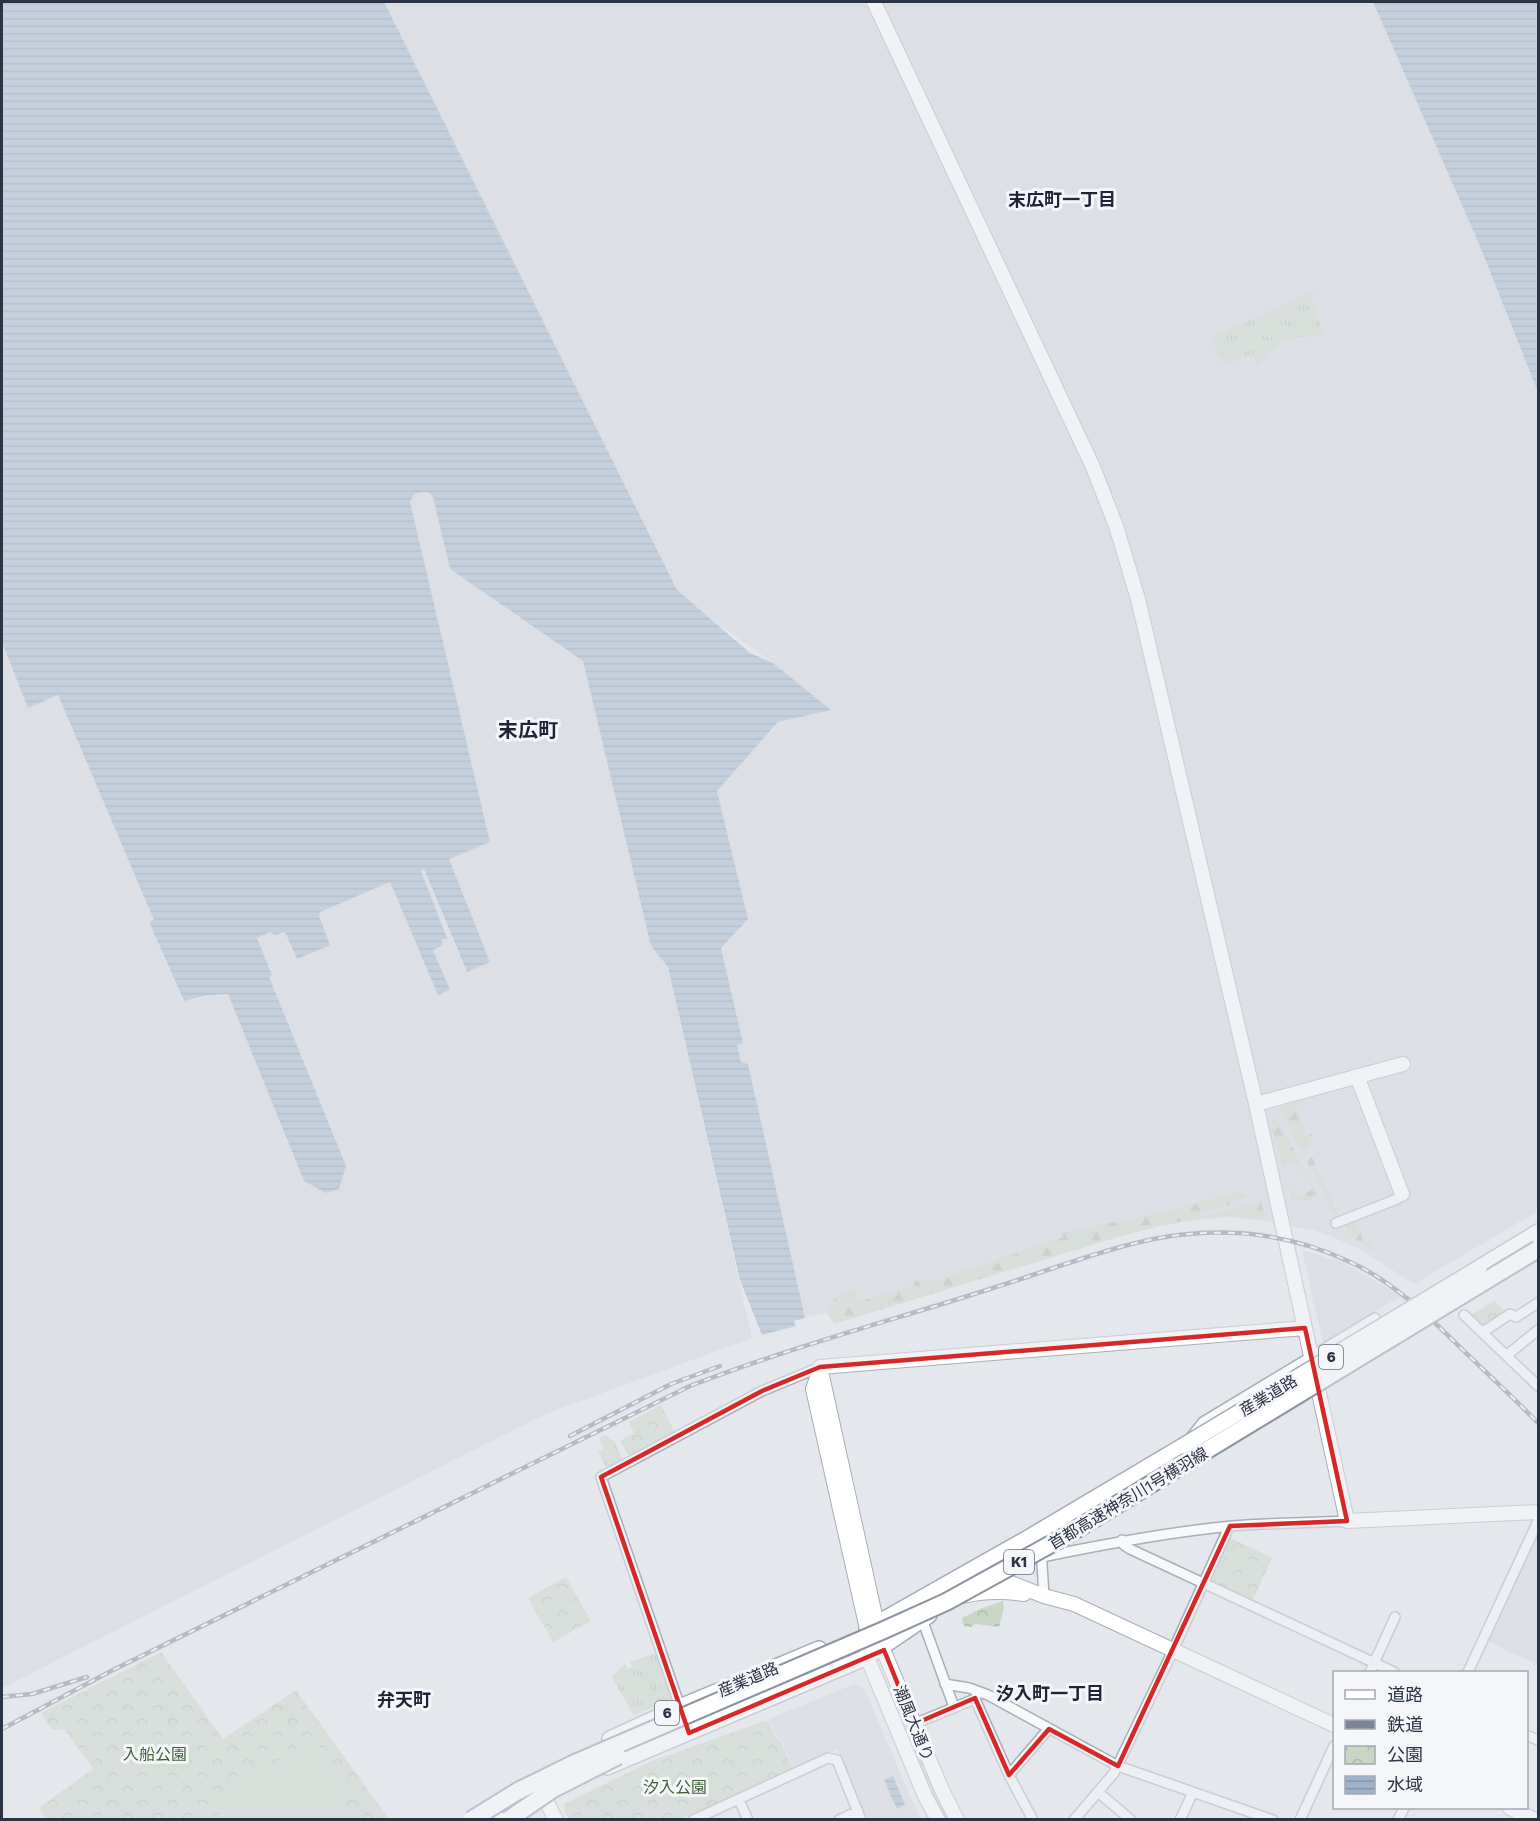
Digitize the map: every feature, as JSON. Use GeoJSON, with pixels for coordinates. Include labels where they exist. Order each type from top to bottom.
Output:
{"type":"FeatureCollection","features":[{"type":"Feature","properties":{"kind":"highway","name":"首都高速神奈川1号横羽線"},"geometry":{"type":"LineString","coordinates":[[469,1819],[518,1791],[575,1763],[884,1630],[986,1581],[1082,1526],[1539,1249]]}},
{"type":"Feature","properties":{"kind":"highway","name":"首都高速神奈川1号横羽線"},"geometry":{"type":"LineString","coordinates":[[508,1820],[553,1789],[609,1760],[888,1640],[991,1589],[1154,1494],[1539,1261]]}},
{"type":"Feature","properties":{"kind":"highway"},"geometry":{"type":"LineString","coordinates":[[495,1820],[542,1791],[596,1771]]}},
{"type":"Feature","properties":{"kind":"main road","name":"産業道路"},"geometry":{"type":"LineString","coordinates":[[469,1819],[536,1775],[680,1707],[872,1627],[1183,1446],[1539,1232]]}},
{"type":"Feature","properties":{"kind":"main road","name":"産業道路"},"geometry":{"type":"LineString","coordinates":[[519,1820],[546,1800],[596,1771],[867,1657],[988,1574],[1034,1534]]}},
{"type":"Feature","properties":{"kind":"street"},"geometry":{"type":"LineString","coordinates":[[874,2],[1093,467],[1116,526],[1138,598],[1256,1104],[1347,1521]]}},
{"type":"Feature","properties":{"kind":"street"},"geometry":{"type":"LineString","coordinates":[[1256,1104],[1403,1064]]}},
{"type":"Feature","properties":{"kind":"street"},"geometry":{"type":"LineString","coordinates":[[1336,1223],[1397,1199],[1402,1194],[1357,1076]]}},
{"type":"Feature","properties":{"kind":"street"},"geometry":{"type":"LineString","coordinates":[[1483,1332],[1510,1314],[1516,1317],[1539,1303]]}},
{"type":"Feature","properties":{"kind":"street"},"geometry":{"type":"LineString","coordinates":[[1464,1315],[1539,1386]]}},
{"type":"Feature","properties":{"kind":"street"},"geometry":{"type":"LineString","coordinates":[[1183,1446],[1203,1422],[1375,1318]]}},
{"type":"Feature","properties":{"kind":"street"},"geometry":{"type":"LineString","coordinates":[[689,1733],[601,1477],[762,1391],[820,1367],[1305,1328]]}},
{"type":"Feature","properties":{"kind":"street"},"geometry":{"type":"LineString","coordinates":[[1507,1355],[1539,1330]]}},
{"type":"Feature","properties":{"kind":"street"},"geometry":{"type":"LineString","coordinates":[[820,1367],[872,1627]]}},
{"type":"Feature","properties":{"kind":"street"},"geometry":{"type":"LineString","coordinates":[[1042,1557],[1122,1540],[1229,1527],[1539,1512]]}},
{"type":"Feature","properties":{"kind":"street"},"geometry":{"type":"LineString","coordinates":[[1467,1671],[1539,1521]]}},
{"type":"Feature","properties":{"kind":"street"},"geometry":{"type":"LineString","coordinates":[[1075,1819],[1118,1766],[1229,1527]]}},
{"type":"Feature","properties":{"kind":"street"},"geometry":{"type":"LineString","coordinates":[[1034,1534],[1042,1557],[1044,1596]]}},
{"type":"Feature","properties":{"kind":"street"},"geometry":{"type":"LineString","coordinates":[[1122,1540],[1124,1545],[1130,1549],[1204,1583],[1372,1668],[1388,1671]]}},
{"type":"Feature","properties":{"kind":"street"},"geometry":{"type":"LineString","coordinates":[[967,1573],[988,1574],[1044,1596],[1074,1604],[1333,1724]]}},
{"type":"Feature","properties":{"kind":"street"},"geometry":{"type":"LineString","coordinates":[[951,1599],[979,1592],[1044,1596]]}},
{"type":"Feature","properties":{"kind":"street"},"geometry":{"type":"LineString","coordinates":[[1372,1668],[1395,1617]]}},
{"type":"Feature","properties":{"kind":"street"},"geometry":{"type":"LineString","coordinates":[[922,1619],[954,1707]]}},
{"type":"Feature","properties":{"kind":"street","name":"潮風大通り"},"geometry":{"type":"LineString","coordinates":[[872,1627],[957,1820]]}},
{"type":"Feature","properties":{"kind":"street","name":"潮風大通り"},"geometry":{"type":"LineString","coordinates":[[872,1627],[867,1657],[925,1796],[938,1820]]}},
{"type":"Feature","properties":{"kind":"street"},"geometry":{"type":"LineString","coordinates":[[945,1684],[977,1695],[1047,1728],[1118,1766],[1273,1820]]}},
{"type":"Feature","properties":{"kind":"street"},"geometry":{"type":"LineString","coordinates":[[914,1724],[977,1695]]}},
{"type":"Feature","properties":{"kind":"street"},"geometry":{"type":"LineString","coordinates":[[977,1695],[1009,1775],[1033,1820]]}},
{"type":"Feature","properties":{"kind":"street"},"geometry":{"type":"LineString","coordinates":[[1009,1775],[1047,1728]]}},
{"type":"Feature","properties":{"kind":"street"},"geometry":{"type":"LineString","coordinates":[[1300,1820],[1333,1750]]}},
{"type":"Feature","properties":{"kind":"street"},"geometry":{"type":"LineString","coordinates":[[693,1820],[828,1758],[837,1761],[860,1815],[838,1820]]}},
{"type":"Feature","properties":{"kind":"street"},"geometry":{"type":"LineString","coordinates":[[942,1790],[952,1820]]}},
{"type":"Feature","properties":{"kind":"street"},"geometry":{"type":"LineString","coordinates":[[1098,1792],[1131,1820]]}},
{"type":"Feature","properties":{"kind":"street"},"geometry":{"type":"LineString","coordinates":[[1180,1820],[1193,1792]]}},
{"type":"Feature","properties":{"kind":"street"},"geometry":{"type":"LineString","coordinates":[[546,1800],[556,1820]]}},
{"type":"Feature","properties":{"kind":"street"},"geometry":{"type":"LineString","coordinates":[[739,1800],[748,1820]]}},
{"type":"Feature","properties":{"kind":"street"},"geometry":{"type":"LineString","coordinates":[[1512,1809],[1535,1820]]}},
{"type":"Feature","properties":{"kind":"highlighted area"},"geometry":{"type":"Polygon","coordinates":[[[1305,1328],[1347,1521],[1230,1526],[1118,1766],[1049,1729],[1009,1775],[975,1698],[914,1724],[884,1650],[689,1733],[601,1477],[762,1391],[820,1367],[1305,1328]]]}},
{"type":"Feature","properties":{"kind":"shaded area"},"geometry":{"type":"Polygon","coordinates":[[[382,2],[1373,2],[1479,244],[1538,392],[1538,1211],[1414,1284],[1363,1251],[1333,1237],[1313,1230],[1229,1217],[1123,1232],[906,1293],[805,1318],[737,1045],[743,1043],[721,948],[748,919],[717,791],[778,722],[831,710],[773,663],[676,594],[382,2]]]}},
{"type":"Feature","properties":{"kind":"shaded area"},"geometry":{"type":"Polygon","coordinates":[[[425,491],[433,497],[450,569],[583,661],[651,946],[668,967],[752,1338],[543,1415],[2,1688],[2,642],[28,707],[58,695],[154,920],[149,922],[183,1001],[228,994],[304,1181],[326,1193],[339,1189],[269,976],[272,975],[257,938],[270,932],[285,932],[297,959],[319,912],[390,882],[438,994],[449,991],[433,950],[441,940],[447,937],[420,870],[424,869],[466,972],[490,962],[448,859],[490,842],[410,502],[414,494],[425,491]]]}},
{"type":"Feature","properties":{"kind":"shaded area"},"geometry":{"type":"Polygon","coordinates":[[[1302,1250],[1344,1263],[1401,1296],[1323,1343],[1302,1250]]]}},
{"type":"Feature","properties":{"kind":"shaded area"},"geometry":{"type":"Polygon","coordinates":[[[1538,1531],[1538,1665],[1491,1643],[1488,1638],[1538,1531]]]}},
{"type":"Feature","properties":{"kind":"shaded area"},"geometry":{"type":"Polygon","coordinates":[[[854,1684],[864,1688],[920,1819],[867,1819],[838,1749],[792,1768],[782,1740],[776,1736],[771,1723],[767,1720],[854,1684]]]}},
{"type":"Feature","properties":{"kind":"green space"},"geometry":{"type":"Polygon","coordinates":[[[1313,291],[1315,294],[1310,297],[1324,333],[1293,338],[1280,343],[1270,351],[1258,368],[1254,358],[1249,355],[1231,363],[1227,361],[1222,364],[1212,340],[1215,336],[1313,291]]]}},
{"type":"Feature","properties":{"kind":"green space"},"geometry":{"type":"Polygon","coordinates":[[[1305,1099],[1306,1102],[1296,1106],[1306,1136],[1313,1133],[1309,1143],[1310,1147],[1301,1151],[1278,1108],[1305,1099]]]}},
{"type":"Feature","properties":{"kind":"green space"},"geometry":{"type":"Polygon","coordinates":[[[1275,1116],[1320,1197],[1293,1202],[1289,1191],[1293,1190],[1296,1197],[1313,1190],[1300,1167],[1288,1163],[1283,1169],[1274,1134],[1269,1125],[1275,1116]]]}},
{"type":"Feature","properties":{"kind":"green space"},"geometry":{"type":"Polygon","coordinates":[[[1313,1156],[1314,1164],[1338,1214],[1335,1216],[1306,1160],[1313,1156]]]}},
{"type":"Feature","properties":{"kind":"green space"},"geometry":{"type":"Polygon","coordinates":[[[1241,1191],[1241,1196],[1247,1196],[1225,1207],[1202,1212],[1198,1217],[1230,1210],[1261,1199],[1265,1220],[1217,1217],[1173,1223],[1115,1238],[834,1324],[827,1313],[832,1300],[855,1288],[860,1301],[915,1285],[914,1281],[938,1280],[1063,1237],[1062,1233],[1176,1209],[1241,1191]]]}},
{"type":"Feature","properties":{"kind":"green space"},"geometry":{"type":"Polygon","coordinates":[[[1356,1222],[1365,1244],[1370,1243],[1373,1251],[1352,1237],[1345,1226],[1356,1222]]]}},
{"type":"Feature","properties":{"kind":"green space"},"geometry":{"type":"Polygon","coordinates":[[[1494,1301],[1507,1313],[1483,1330],[1467,1315],[1473,1314],[1494,1301]]]}},
{"type":"Feature","properties":{"kind":"green space"},"geometry":{"type":"Polygon","coordinates":[[[661,1405],[674,1431],[629,1456],[620,1441],[634,1433],[629,1422],[661,1405]]]}},
{"type":"Feature","properties":{"kind":"green space"},"geometry":{"type":"Polygon","coordinates":[[[606,1435],[612,1441],[614,1440],[623,1460],[607,1469],[598,1452],[603,1449],[599,1438],[606,1435]]]}},
{"type":"Feature","properties":{"kind":"green space"},"geometry":{"type":"Polygon","coordinates":[[[1227,1536],[1272,1558],[1253,1600],[1207,1580],[1227,1536]]]}},
{"type":"Feature","properties":{"kind":"green space"},"geometry":{"type":"Polygon","coordinates":[[[566,1577],[591,1621],[553,1642],[528,1598],[566,1577]]]}},
{"type":"Feature","properties":{"kind":"green space"},"geometry":{"type":"Polygon","coordinates":[[[1003,1601],[1004,1608],[999,1627],[975,1624],[971,1627],[964,1626],[962,1618],[1003,1601]]]}},
{"type":"Feature","properties":{"kind":"green space","name":"入船公園"},"geometry":{"type":"Polygon","coordinates":[[[161,1652],[223,1739],[296,1690],[389,1819],[47,1820],[39,1808],[93,1769],[64,1729],[52,1730],[41,1713],[161,1652]]]}},
{"type":"Feature","properties":{"kind":"green space"},"geometry":{"type":"Polygon","coordinates":[[[653,1654],[657,1656],[672,1694],[668,1701],[634,1715],[611,1677],[625,1664],[628,1669],[632,1667],[630,1662],[653,1654]]]}},
{"type":"Feature","properties":{"kind":"green space","name":"汐入公園"},"geometry":{"type":"Polygon","coordinates":[[[765,1721],[770,1724],[775,1737],[781,1741],[792,1771],[680,1819],[569,1819],[564,1810],[564,1804],[649,1762],[765,1721]]]}},
{"type":"Feature","properties":{"kind":"green space"},"geometry":{"type":"Polygon","coordinates":[[[910,1735],[948,1819],[944,1819],[929,1790],[908,1736],[910,1735]]]}},
{"type":"Feature","properties":{"kind":"green space"},"geometry":{"type":"Polygon","coordinates":[[[306,1741],[323,1750],[334,1764],[344,1792],[349,1819],[218,1819],[221,1801],[306,1741]]]}},
{"type":"Feature","properties":{"kind":"water"},"geometry":{"type":"Polygon","coordinates":[[[2,2],[384,2],[677,590],[750,653],[773,663],[831,710],[778,722],[717,791],[748,919],[721,948],[743,1043],[737,1045],[741,1062],[748,1064],[805,1318],[794,1321],[796,1326],[762,1335],[740,1280],[668,967],[651,946],[583,661],[450,569],[433,497],[427,492],[414,494],[410,502],[490,842],[449,859],[490,962],[467,972],[424,869],[421,871],[447,938],[441,940],[443,945],[433,950],[450,990],[438,995],[390,882],[320,912],[319,916],[330,945],[297,959],[285,932],[275,935],[270,932],[257,938],[272,975],[269,977],[346,1166],[339,1189],[326,1193],[304,1181],[228,994],[184,1001],[149,922],[154,920],[58,695],[28,708],[2,642],[2,2]]]}},
{"type":"Feature","properties":{"kind":"water"},"geometry":{"type":"Polygon","coordinates":[[[1373,2],[1538,2],[1538,392],[1479,244],[1373,2]]]}},
{"type":"Feature","properties":{"kind":"water"},"geometry":{"type":"Polygon","coordinates":[[[893,1776],[905,1805],[897,1809],[884,1780],[893,1776]]]}},
{"type":"Feature","properties":{"kind":"railway"},"geometry":{"type":"LineString","coordinates":[[2,1729],[111,1671],[690,1386],[802,1347],[1089,1256],[1165,1237],[1210,1233],[1251,1234],[1292,1241],[1350,1262],[1398,1291],[1440,1328],[1538,1423]]}},
{"type":"Feature","properties":{"kind":"railway"},"geometry":{"type":"LineString","coordinates":[[570,1436],[671,1384],[720,1366]]}},
{"type":"Feature","properties":{"kind":"railway"},"geometry":{"type":"LineString","coordinates":[[2,1697],[32,1694],[87,1677]]}},
{"type":"Feature","properties":{"kind":"district","name":"末広町一丁目"},"geometry":{"type":"Point","coordinates":[1062,200]}},
{"type":"Feature","properties":{"kind":"district","name":"末広町"},"geometry":{"type":"Point","coordinates":[528,730]}},
{"type":"Feature","properties":{"kind":"district","name":"汐入町一丁目"},"geometry":{"type":"Point","coordinates":[1050,1694]}},
{"type":"Feature","properties":{"kind":"district","name":"弁天町"},"geometry":{"type":"Point","coordinates":[404,1700]}}]}
